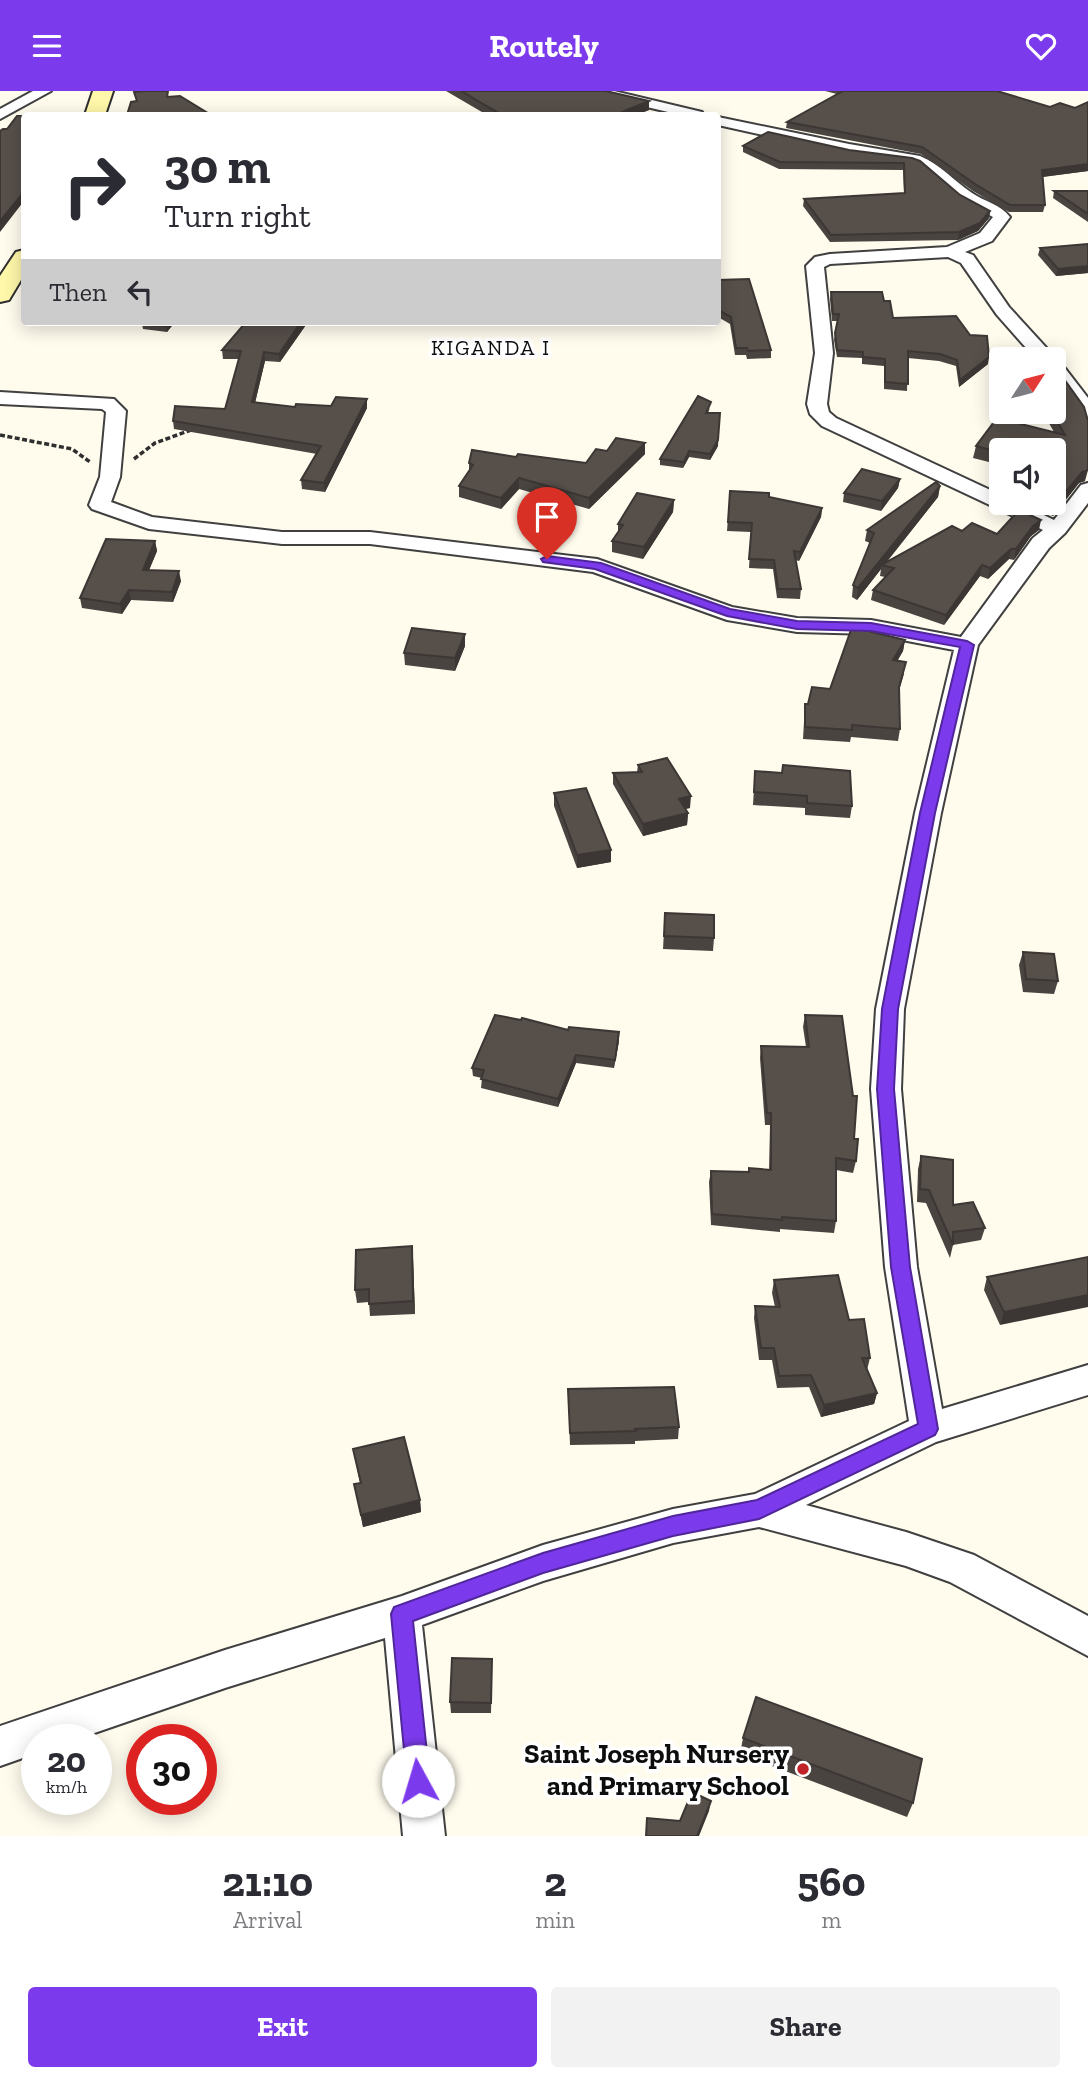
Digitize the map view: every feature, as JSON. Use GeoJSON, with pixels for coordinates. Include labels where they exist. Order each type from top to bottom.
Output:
{"type":"FeatureCollection","features":[{"type":"Feature","properties":{"kind":"main road"},"geometry":{"type":"LineString","coordinates":[[96,112],[103,91]]}},
{"type":"Feature","properties":{"kind":"main road"},"geometry":{"type":"LineString","coordinates":[[0,295],[21,262]]}},
{"type":"Feature","properties":{"kind":"street"},"geometry":{"type":"LineString","coordinates":[[0,115],[44,91]]}},
{"type":"Feature","properties":{"kind":"street"},"geometry":{"type":"LineString","coordinates":[[596,91],[684,112]]}},
{"type":"Feature","properties":{"kind":"street"},"geometry":{"type":"LineString","coordinates":[[721,122],[849,149],[904,156],[925,163],[967,197],[1002,217],[986,237],[950,252],[830,259],[815,266],[824,353],[817,404],[820,414],[829,422],[1058,529]]}},
{"type":"Feature","properties":{"kind":"street"},"geometry":{"type":"LineString","coordinates":[[950,252],[967,259],[1003,311],[1035,347]]}},
{"type":"Feature","properties":{"kind":"street"},"geometry":{"type":"LineString","coordinates":[[1066,383],[1088,411]]}},
{"type":"Feature","properties":{"kind":"street"},"geometry":{"type":"LineString","coordinates":[[0,398],[107,403],[116,411],[110,477],[99,505],[149,523],[282,538],[370,538],[597,566],[727,613],[797,625],[871,627],[967,645]]}},
{"type":"Feature","properties":{"kind":"street"},"geometry":{"type":"LineString","coordinates":[[928,1429],[901,1267],[886,1089],[890,1009],[928,813],[967,645],[1041,543],[1058,529],[1088,489]]}},
{"type":"Feature","properties":{"kind":"street"},"geometry":{"type":"LineString","coordinates":[[0,1746],[225,1669],[402,1614],[543,1563],[673,1526],[759,1510],[928,1429],[1088,1380]]}},
{"type":"Feature","properties":{"kind":"street"},"geometry":{"type":"LineString","coordinates":[[759,1510],[906,1549],[961,1568],[1088,1637]]}},
{"type":"Feature","properties":{"kind":"street"},"geometry":{"type":"LineString","coordinates":[[402,1614],[424,1836]]}},
{"type":"Feature","properties":{"kind":"building"},"geometry":{"type":"Polygon","coordinates":[[[168,91],[167,97],[180,96],[206,112],[128,112],[131,102],[137,101],[134,92],[168,91]]]}},
{"type":"Feature","properties":{"kind":"building"},"geometry":{"type":"Polygon","coordinates":[[[461,91],[606,91],[649,101],[622,112],[497,112],[461,91]]]}},
{"type":"Feature","properties":{"kind":"building"},"geometry":{"type":"Polygon","coordinates":[[[843,91],[997,91],[1050,107],[1060,103],[1075,108],[1088,102],[1088,164],[1042,170],[1045,205],[1010,205],[922,147],[787,122],[843,91]]]}},
{"type":"Feature","properties":{"kind":"building"},"geometry":{"type":"Polygon","coordinates":[[[17,116],[21,116],[21,195],[0,221],[0,131],[7,129],[17,116]]]}},
{"type":"Feature","properties":{"kind":"building"},"geometry":{"type":"Polygon","coordinates":[[[768,132],[849,150],[912,158],[920,161],[960,195],[990,211],[980,223],[959,232],[831,235],[804,199],[905,193],[904,163],[780,162],[743,146],[768,132]]]}},
{"type":"Feature","properties":{"kind":"building"},"geometry":{"type":"Polygon","coordinates":[[[1054,191],[1088,191],[1088,214],[1054,191]]]}},
{"type":"Feature","properties":{"kind":"building"},"geometry":{"type":"Polygon","coordinates":[[[1088,244],[1088,266],[1058,269],[1040,248],[1088,244]]]}},
{"type":"Feature","properties":{"kind":"building"},"geometry":{"type":"Polygon","coordinates":[[[749,279],[771,350],[748,351],[747,348],[736,348],[731,317],[721,312],[721,280],[749,279]]]}},
{"type":"Feature","properties":{"kind":"building"},"geometry":{"type":"Polygon","coordinates":[[[831,292],[882,292],[884,301],[890,301],[893,318],[956,316],[970,335],[987,336],[989,357],[960,380],[957,360],[940,354],[908,351],[908,384],[885,382],[885,359],[863,357],[863,352],[837,350],[835,333],[839,314],[833,314],[831,292]]]}},
{"type":"Feature","properties":{"kind":"building"},"geometry":{"type":"Polygon","coordinates":[[[243,326],[298,326],[279,354],[264,352],[252,402],[295,407],[296,404],[331,406],[336,397],[367,399],[324,483],[301,480],[321,446],[173,421],[175,406],[225,409],[241,351],[222,350],[243,326]]]}},
{"type":"Feature","properties":{"kind":"building"},"geometry":{"type":"Polygon","coordinates":[[[1066,382],[1084,407],[1088,421],[1088,470],[1082,472],[1066,492],[1066,438],[989,438],[989,450],[976,446],[992,424],[1021,424],[1065,435],[1059,424],[1066,424],[1066,382]]]}},
{"type":"Feature","properties":{"kind":"building"},"geometry":{"type":"Polygon","coordinates":[[[698,396],[711,402],[706,413],[720,413],[718,440],[710,454],[689,451],[684,462],[660,459],[698,396]]]}},
{"type":"Feature","properties":{"kind":"building"},"geometry":{"type":"Polygon","coordinates":[[[616,438],[645,443],[589,498],[519,478],[501,498],[459,486],[473,465],[469,463],[472,450],[586,463],[596,449],[607,451],[616,438]]]}},
{"type":"Feature","properties":{"kind":"building"},"geometry":{"type":"Polygon","coordinates":[[[862,469],[900,479],[882,501],[844,493],[862,469]]]}},
{"type":"Feature","properties":{"kind":"building"},"geometry":{"type":"Polygon","coordinates":[[[936,482],[940,486],[858,588],[853,585],[874,533],[867,530],[936,482]]]}},
{"type":"Feature","properties":{"kind":"building"},"geometry":{"type":"Polygon","coordinates":[[[730,491],[769,493],[769,497],[822,508],[800,552],[794,551],[801,589],[778,589],[774,560],[749,559],[752,523],[728,522],[730,491]]]}},
{"type":"Feature","properties":{"kind":"building"},"geometry":{"type":"Polygon","coordinates":[[[637,493],[674,500],[644,547],[612,541],[623,525],[618,524],[637,493]]]}},
{"type":"Feature","properties":{"kind":"building"},"geometry":{"type":"Polygon","coordinates":[[[1014,515],[1030,515],[1041,520],[1033,526],[1016,549],[1011,549],[990,568],[982,565],[946,615],[873,590],[894,568],[881,565],[952,526],[962,531],[972,523],[997,534],[1014,515]]]}},
{"type":"Feature","properties":{"kind":"building"},"geometry":{"type":"Polygon","coordinates":[[[106,539],[155,541],[143,570],[179,571],[172,592],[129,590],[120,604],[80,598],[106,539]]]}},
{"type":"Feature","properties":{"kind":"building"},"geometry":{"type":"Polygon","coordinates":[[[852,627],[905,640],[893,660],[906,662],[899,687],[900,729],[852,725],[852,730],[805,727],[805,704],[808,704],[812,687],[830,689],[852,627]]]}},
{"type":"Feature","properties":{"kind":"building"},"geometry":{"type":"Polygon","coordinates":[[[412,628],[465,634],[455,658],[404,653],[412,628]]]}},
{"type":"Feature","properties":{"kind":"building"},"geometry":{"type":"Polygon","coordinates":[[[667,758],[691,796],[679,799],[688,813],[643,824],[613,773],[642,772],[638,765],[667,758]]]}},
{"type":"Feature","properties":{"kind":"building"},"geometry":{"type":"Polygon","coordinates":[[[783,765],[850,771],[852,806],[807,803],[807,796],[754,792],[755,771],[782,773],[783,765]]]}},
{"type":"Feature","properties":{"kind":"building"},"geometry":{"type":"Polygon","coordinates":[[[586,788],[611,850],[577,855],[554,793],[586,788]]]}},
{"type":"Feature","properties":{"kind":"building"},"geometry":{"type":"Polygon","coordinates":[[[665,913],[714,915],[714,938],[664,936],[665,913]]]}},
{"type":"Feature","properties":{"kind":"building"},"geometry":{"type":"Polygon","coordinates":[[[1023,952],[1054,954],[1058,981],[1026,979],[1023,952]]]}},
{"type":"Feature","properties":{"kind":"building"},"geometry":{"type":"Polygon","coordinates":[[[495,1015],[522,1018],[568,1030],[569,1027],[619,1032],[615,1060],[576,1055],[558,1099],[481,1079],[484,1070],[472,1068],[495,1015]]]}},
{"type":"Feature","properties":{"kind":"building"},"geometry":{"type":"Polygon","coordinates":[[[805,1015],[842,1016],[853,1096],[857,1096],[854,1139],[858,1139],[856,1161],[836,1158],[836,1221],[712,1214],[711,1171],[749,1172],[749,1168],[771,1170],[771,1113],[767,1113],[761,1046],[809,1047],[805,1015]]]}},
{"type":"Feature","properties":{"kind":"building"},"geometry":{"type":"Polygon","coordinates":[[[921,1156],[953,1160],[953,1205],[973,1202],[985,1228],[953,1232],[953,1245],[929,1190],[920,1189],[921,1156]]]}},
{"type":"Feature","properties":{"kind":"building"},"geometry":{"type":"Polygon","coordinates":[[[412,1246],[413,1301],[369,1304],[369,1289],[355,1290],[356,1250],[412,1246]]]}},
{"type":"Feature","properties":{"kind":"building"},"geometry":{"type":"Polygon","coordinates":[[[1088,1257],[1088,1295],[1004,1312],[987,1277],[1088,1257]]]}},
{"type":"Feature","properties":{"kind":"building"},"geometry":{"type":"Polygon","coordinates":[[[838,1275],[849,1320],[864,1319],[870,1358],[862,1358],[877,1393],[824,1405],[811,1375],[779,1376],[774,1348],[761,1348],[755,1306],[780,1307],[774,1280],[838,1275]]]}},
{"type":"Feature","properties":{"kind":"building"},"geometry":{"type":"Polygon","coordinates":[[[674,1387],[679,1427],[570,1433],[568,1389],[674,1387]]]}},
{"type":"Feature","properties":{"kind":"building"},"geometry":{"type":"Polygon","coordinates":[[[404,1437],[420,1500],[361,1515],[354,1484],[361,1483],[353,1449],[404,1437]]]}},
{"type":"Feature","properties":{"kind":"building"},"geometry":{"type":"Polygon","coordinates":[[[452,1658],[492,1659],[491,1703],[450,1702],[452,1658]]]}},
{"type":"Feature","properties":{"kind":"building"},"geometry":{"type":"Polygon","coordinates":[[[756,1697],[922,1759],[913,1803],[743,1738],[756,1697]]]}},
{"type":"Feature","properties":{"kind":"building"},"geometry":{"type":"Polygon","coordinates":[[[692,1792],[711,1801],[697,1836],[646,1836],[647,1818],[680,1821],[692,1792]]]}},
{"type":"Feature","properties":{"kind":"place","name":"Saint Joseph Nursery and Primary School"},"geometry":{"type":"Point","coordinates":[803,1769]}},
{"type":"Feature","properties":{"kind":"district","name":"KIGANDA I"},"geometry":{"type":"Point","coordinates":[491,347]}},
{"type":"Feature","properties":{"kind":"route"},"geometry":{"type":"LineString","coordinates":[[418,1781],[402,1614],[543,1563],[673,1526],[759,1510],[928,1429],[901,1267],[886,1089],[888,1036],[890,1009],[928,813],[967,645],[943,638],[871,627],[797,625],[727,613],[597,566],[547,559]]}}]}
